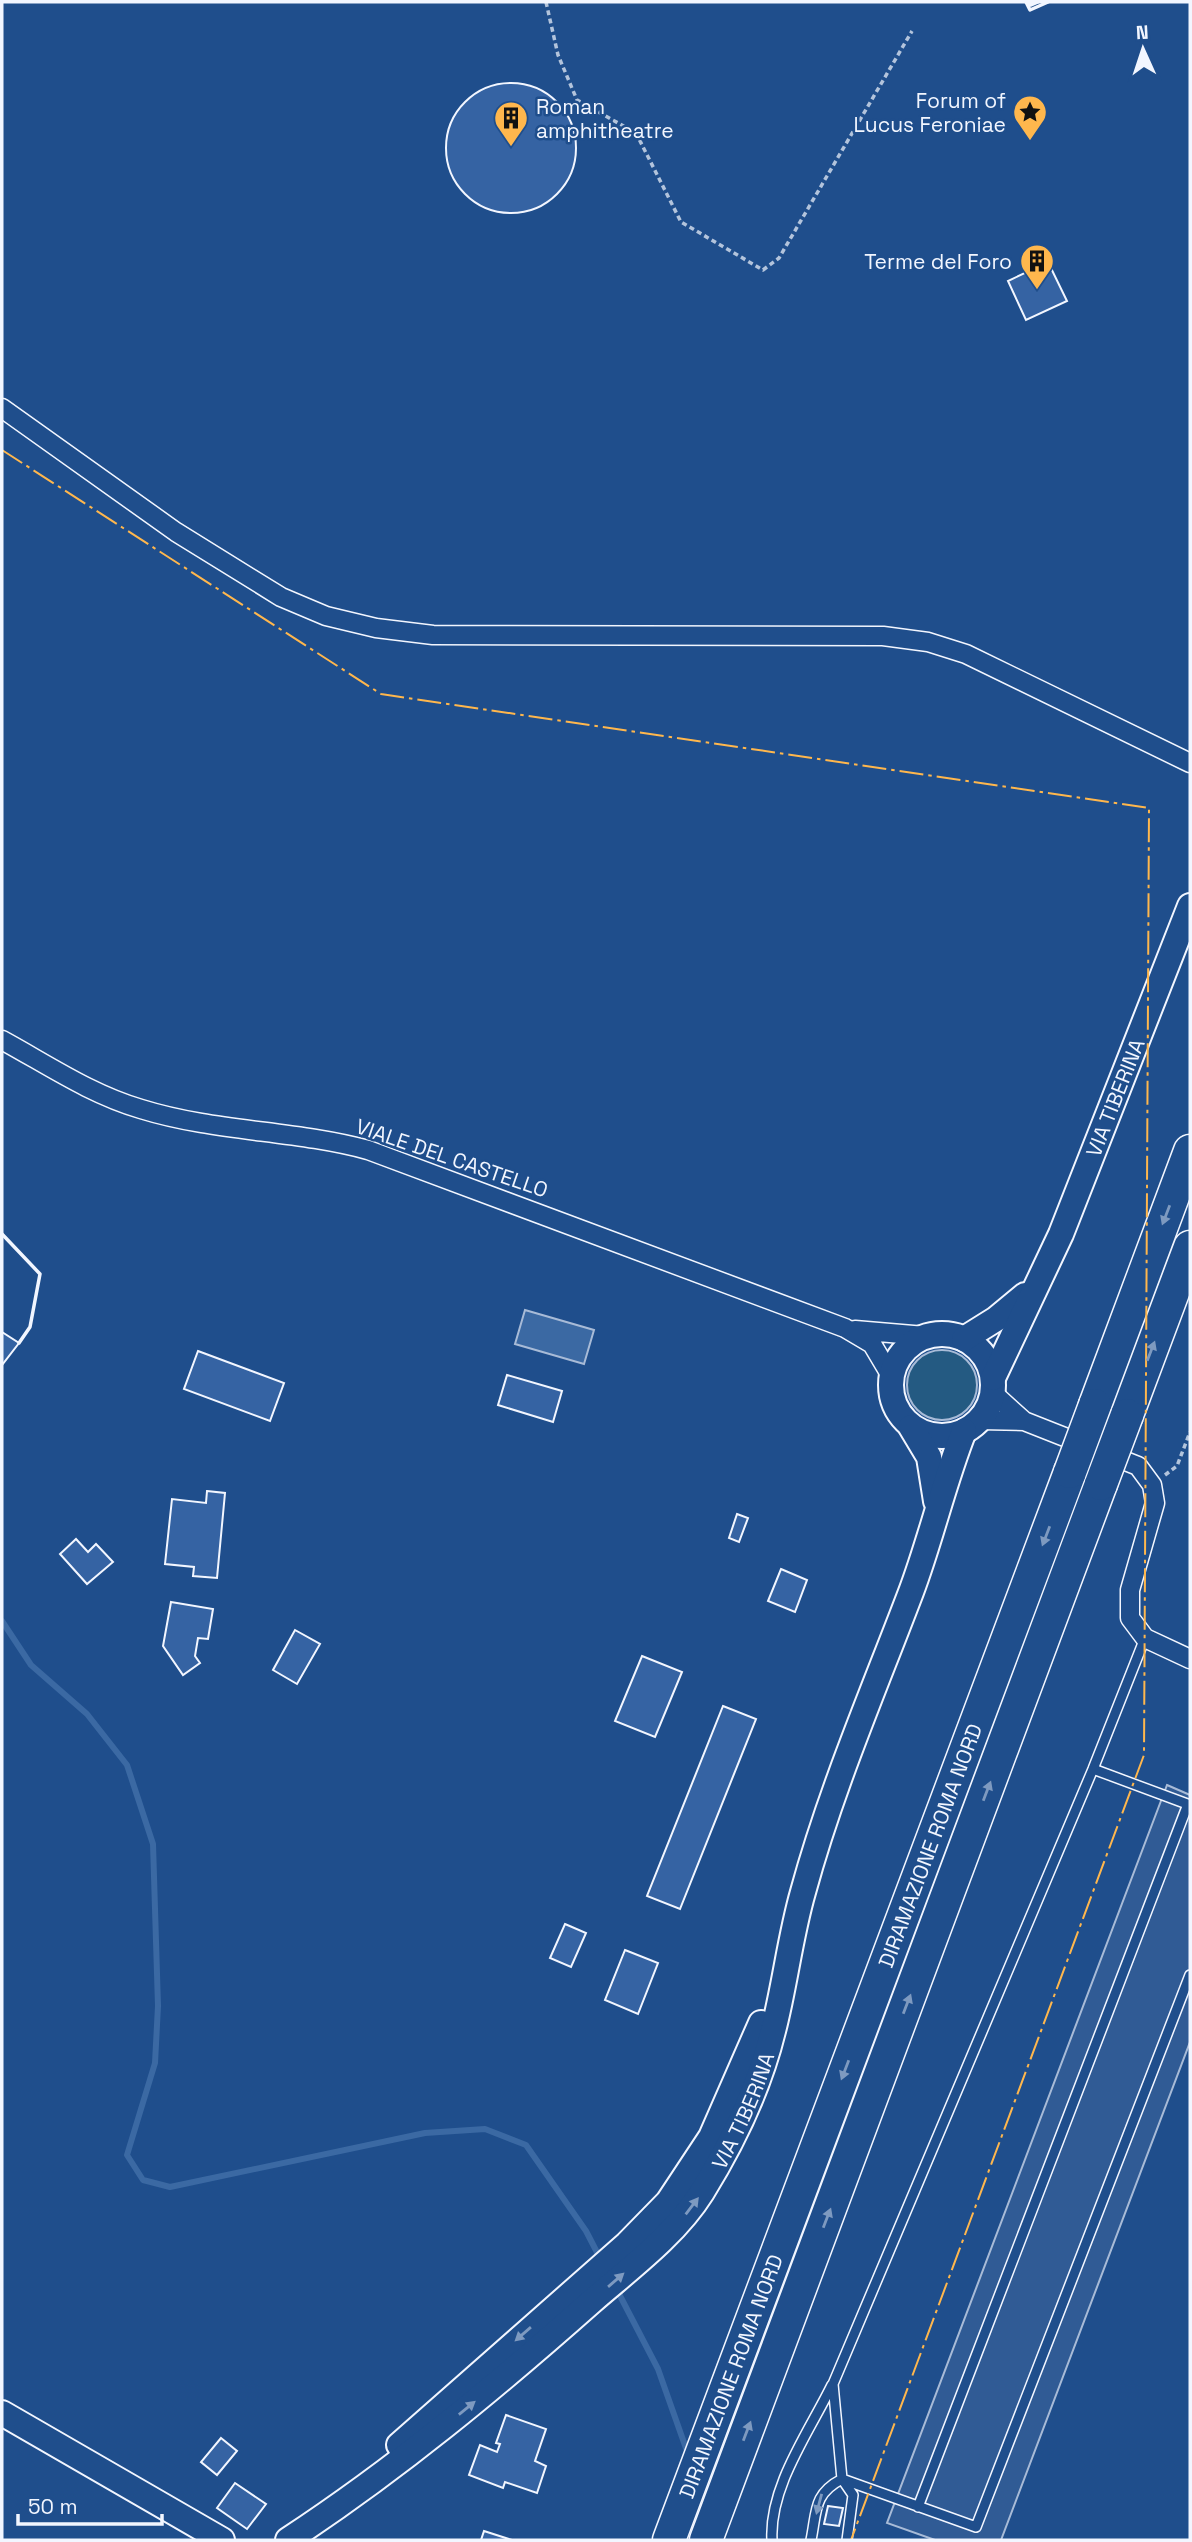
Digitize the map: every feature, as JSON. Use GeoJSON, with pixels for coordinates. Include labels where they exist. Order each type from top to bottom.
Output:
{"type":"FeatureCollection","features":[{"type":"Feature","properties":{"kind":"highway","name":"DIRAMAZIONE ROMA NORD"},"geometry":{"type":"LineString","coordinates":[[673,2528],[1190,1151]]}},
{"type":"Feature","properties":{"kind":"highway","name":"DIRAMAZIONE ROMA NORD"},"geometry":{"type":"LineString","coordinates":[[706,2540],[1190,1247]]}},
{"type":"Feature","properties":{"kind":"main road","name":"VIA TIBERINA"},"geometry":{"type":"LineString","coordinates":[[993,1385],[1061,1234],[1190,906]]}},
{"type":"Feature","properties":{"kind":"main road"},"geometry":{"type":"LineString","coordinates":[[964,1339],[996,1319],[1036,1286]]}},
{"type":"Feature","properties":{"kind":"main road"},"geometry":{"type":"LineString","coordinates":[[288,2540],[335,2510],[494,2387],[581,2297],[636,2250],[682,2183],[727,2105],[761,2023],[834,1788],[915,1581],[936,1508],[993,1385],[988,1362],[978,1348],[964,1339],[938,1334],[925,1336],[902,1351],[891,1376],[894,1404],[911,1427],[932,1465],[936,1508]]}},
{"type":"Feature","properties":{"kind":"main road"},"geometry":{"type":"LineString","coordinates":[[911,1427],[937,1437],[972,1426]]}},
{"type":"Feature","properties":{"kind":"main road"},"geometry":{"type":"LineString","coordinates":[[2,2413],[222,2540]]}},
{"type":"Feature","properties":{"kind":"street"},"geometry":{"type":"LineString","coordinates":[[2,408],[176,532],[281,597],[326,616],[376,628],[433,635],[883,636],[928,642],[966,654],[1190,763]]}},
{"type":"Feature","properties":{"kind":"street","name":"VIALE DEL CASTELLO"},"geometry":{"type":"LineString","coordinates":[[2,1040],[109,1099],[173,1117],[293,1133],[379,1153],[845,1328]]}},
{"type":"Feature","properties":{"kind":"street"},"geometry":{"type":"LineString","coordinates":[[845,1328],[925,1336]]}},
{"type":"Feature","properties":{"kind":"street"},"geometry":{"type":"LineString","coordinates":[[845,1328],[872,1344],[891,1376]]}},
{"type":"Feature","properties":{"kind":"street"},"geometry":{"type":"LineString","coordinates":[[993,1385],[1024,1421]]}},
{"type":"Feature","properties":{"kind":"street"},"geometry":{"type":"LineString","coordinates":[[972,1426],[1024,1421],[1138,1466],[1152,1485],[1155,1503],[1130,1590],[1129,1604],[1136,1629],[1145,1639],[1190,1659]]}},
{"type":"Feature","properties":{"kind":"lane"},"geometry":{"type":"LineString","coordinates":[[772,2540],[771,2521],[784,2481],[833,2384],[1093,1769],[1145,1639]]}},
{"type":"Feature","properties":{"kind":"lane"},"geometry":{"type":"LineString","coordinates":[[918,2507],[1189,1805],[1093,1769]]}},
{"type":"Feature","properties":{"kind":"lane"},"geometry":{"type":"LineString","coordinates":[[811,2540],[819,2499],[825,2488],[842,2479],[976,2528],[1190,1975]]}},
{"type":"Feature","properties":{"kind":"lane"},"geometry":{"type":"LineString","coordinates":[[833,2384],[842,2479],[853,2495],[846,2540]]}},
{"type":"Feature","properties":{"kind":"path"},"geometry":{"type":"LineString","coordinates":[[546,2],[558,55],[577,100],[636,133],[681,222],[763,270],[779,258],[912,31]]}},
{"type":"Feature","properties":{"kind":"path"},"geometry":{"type":"LineString","coordinates":[[1152,1485],[1177,1466],[1190,1432]]}},
{"type":"Feature","properties":{"kind":"shaded area"},"geometry":{"type":"Polygon","coordinates":[[[525,1310],[594,1330],[584,1364],[515,1344],[525,1310]]]}},
{"type":"Feature","properties":{"kind":"shaded area"},"geometry":{"type":"Polygon","coordinates":[[[949,1350],[962,1356],[971,1365],[975,1371],[975,1399],[967,1410],[956,1418],[935,1420],[917,1410],[909,1399],[907,1378],[917,1360],[928,1352],[949,1350]]]}},
{"type":"Feature","properties":{"kind":"shaded area"},"geometry":{"type":"Polygon","coordinates":[[[1167,1785],[1190,1795],[1190,2042],[1001,2540],[935,2540],[887,2523],[1167,1785]]]}},
{"type":"Feature","properties":{"kind":"building","name":"Roman amphitheatre"},"geometry":{"type":"Polygon","coordinates":[[[511,83],[536,88],[557,102],[571,123],[576,148],[571,173],[557,194],[536,208],[511,213],[486,208],[465,194],[451,173],[446,148],[451,123],[465,102],[486,88],[511,83]]]}},
{"type":"Feature","properties":{"kind":"building","name":"Terme del Foro"},"geometry":{"type":"Polygon","coordinates":[[[1048,262],[1067,301],[1026,320],[1008,281],[1048,262]]]}},
{"type":"Feature","properties":{"kind":"building"},"geometry":{"type":"Polygon","coordinates":[[[2,1332],[19,1343],[2,1365],[2,1332]]]}},
{"type":"Feature","properties":{"kind":"building"},"geometry":{"type":"Polygon","coordinates":[[[198,1351],[284,1383],[270,1421],[184,1389],[198,1351]]]}},
{"type":"Feature","properties":{"kind":"building"},"geometry":{"type":"Polygon","coordinates":[[[507,1375],[562,1391],[553,1422],[498,1405],[507,1375]]]}},
{"type":"Feature","properties":{"kind":"building"},"geometry":{"type":"Polygon","coordinates":[[[207,1491],[225,1493],[217,1578],[193,1576],[194,1567],[165,1564],[172,1499],[206,1503],[207,1491]]]}},
{"type":"Feature","properties":{"kind":"building"},"geometry":{"type":"Polygon","coordinates":[[[737,1514],[748,1518],[739,1542],[729,1538],[737,1514]]]}},
{"type":"Feature","properties":{"kind":"building"},"geometry":{"type":"Polygon","coordinates":[[[76,1539],[88,1552],[96,1544],[113,1562],[87,1584],[60,1554],[76,1539]]]}},
{"type":"Feature","properties":{"kind":"building"},"geometry":{"type":"Polygon","coordinates":[[[781,1569],[807,1580],[795,1612],[768,1601],[781,1569]]]}},
{"type":"Feature","properties":{"kind":"building"},"geometry":{"type":"Polygon","coordinates":[[[171,1602],[213,1609],[208,1639],[198,1638],[195,1656],[200,1663],[183,1675],[163,1646],[171,1602]]]}},
{"type":"Feature","properties":{"kind":"building"},"geometry":{"type":"Polygon","coordinates":[[[295,1630],[320,1644],[297,1684],[273,1670],[295,1630]]]}},
{"type":"Feature","properties":{"kind":"building"},"geometry":{"type":"Polygon","coordinates":[[[642,1656],[682,1672],[655,1737],[615,1721],[642,1656]]]}},
{"type":"Feature","properties":{"kind":"building"},"geometry":{"type":"Polygon","coordinates":[[[723,1706],[756,1719],[680,1909],[647,1896],[723,1706]]]}},
{"type":"Feature","properties":{"kind":"building"},"geometry":{"type":"Polygon","coordinates":[[[565,1924],[586,1933],[571,1967],[550,1958],[565,1924]]]}},
{"type":"Feature","properties":{"kind":"building"},"geometry":{"type":"Polygon","coordinates":[[[625,1950],[658,1963],[638,2014],[605,2000],[625,1950]]]}},
{"type":"Feature","properties":{"kind":"building"},"geometry":{"type":"Polygon","coordinates":[[[506,2415],[546,2429],[535,2461],[546,2466],[537,2493],[505,2482],[503,2488],[469,2475],[480,2445],[497,2452],[500,2444],[496,2443],[506,2415]]]}},
{"type":"Feature","properties":{"kind":"building"},"geometry":{"type":"Polygon","coordinates":[[[221,2438],[237,2451],[217,2475],[201,2462],[221,2438]]]}},
{"type":"Feature","properties":{"kind":"building"},"geometry":{"type":"Polygon","coordinates":[[[235,2483],[266,2504],[247,2529],[217,2508],[235,2483]]]}},
{"type":"Feature","properties":{"kind":"building"},"geometry":{"type":"Polygon","coordinates":[[[828,2506],[843,2508],[839,2526],[824,2524],[828,2506]]]}},
{"type":"Feature","properties":{"kind":"building"},"geometry":{"type":"Polygon","coordinates":[[[484,2531],[512,2540],[481,2540],[484,2531]]]}},
{"type":"Feature","properties":{"kind":"waterway"},"geometry":{"type":"LineString","coordinates":[[2,1621],[31,1665],[87,1714],[127,1765],[153,1844],[158,2006],[155,2063],[127,2155],[143,2180],[170,2187],[425,2133],[485,2129],[526,2145],[586,2231],[601,2260]]}},
{"type":"Feature","properties":{"kind":"waterway"},"geometry":{"type":"LineString","coordinates":[[616,2288],[658,2369],[688,2454]]}},
{"type":"Feature","properties":{"kind":"wall"},"geometry":{"type":"LineString","coordinates":[[1026,2],[1030,10],[1048,2]]}},
{"type":"Feature","properties":{"kind":"wall"},"geometry":{"type":"LineString","coordinates":[[1029,2],[1031,5],[1038,2]]}},
{"type":"Feature","properties":{"kind":"wall"},"geometry":{"type":"LineString","coordinates":[[2,1234],[40,1274],[30,1327],[19,1343]]}},
{"type":"Feature","properties":{"kind":"power"},"geometry":{"type":"LineString","coordinates":[[2,450],[381,694],[1149,808],[1144,1755],[851,2540]]}},
{"type":"Feature","properties":{"kind":"place","name":"Forum of Lucus Feroniae"},"geometry":{"type":"Point","coordinates":[1030,142]}},
{"type":"Feature","properties":{"kind":"place","name":"Roman amphitheatre"},"geometry":{"type":"Point","coordinates":[511,148]}},
{"type":"Feature","properties":{"kind":"place","name":"Terme del Foro"},"geometry":{"type":"Point","coordinates":[1037,291]}}]}
